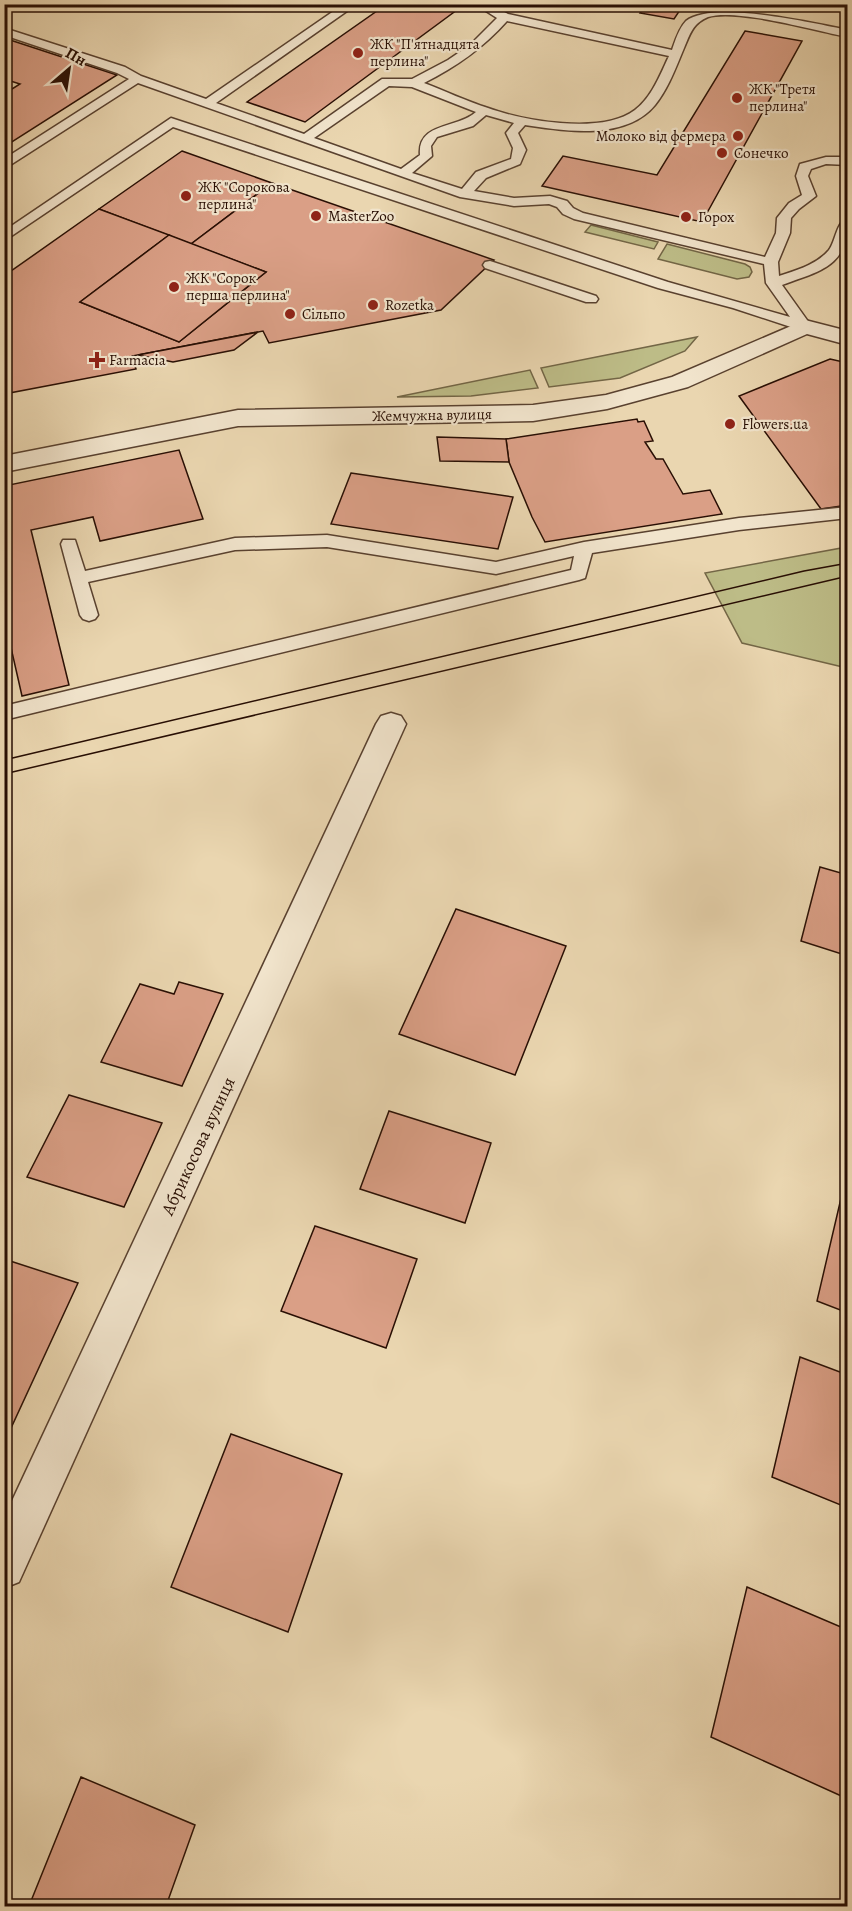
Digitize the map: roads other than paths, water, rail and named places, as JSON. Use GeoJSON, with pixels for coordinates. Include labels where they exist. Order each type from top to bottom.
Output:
{"type":"FeatureCollection","features":[{"type":"Feature","properties":{"kind":"street"},"geometry":{"type":"LineString","coordinates":[[805,327],[848,338]]}},
{"type":"Feature","properties":{"kind":"street","name":"Жемчужна вулиця"},"geometry":{"type":"LineString","coordinates":[[4,464],[238,418],[533,413],[607,402],[680,382],[805,327]]}},
{"type":"Feature","properties":{"kind":"street","name":"Абрикосова вулиця"},"geometry":{"type":"LineString","coordinates":[[4,1567],[391,724]]}},
{"type":"Feature","properties":{"kind":"lane"},"geometry":{"type":"LineString","coordinates":[[207,104],[352,4]]}},
{"type":"Feature","properties":{"kind":"lane"},"geometry":{"type":"LineString","coordinates":[[480,4],[504,17],[674,54]]}},
{"type":"Feature","properties":{"kind":"lane"},"geometry":{"type":"LineString","coordinates":[[305,139],[386,82],[414,83],[484,111],[522,122],[588,127],[613,124],[634,116],[648,105],[689,24],[697,17],[712,12],[743,13],[848,34]]}},
{"type":"Feature","properties":{"kind":"lane"},"geometry":{"type":"LineString","coordinates":[[414,83],[465,56],[488,38],[504,17]]}},
{"type":"Feature","properties":{"kind":"lane"},"geometry":{"type":"LineString","coordinates":[[4,31],[121,70],[137,79],[465,194],[514,202],[550,200],[562,204],[568,211],[579,216],[771,262]]}},
{"type":"Feature","properties":{"kind":"lane"},"geometry":{"type":"LineString","coordinates":[[4,165],[137,79]]}},
{"type":"Feature","properties":{"kind":"lane"},"geometry":{"type":"LineString","coordinates":[[403,174],[426,156],[424,147],[435,133],[471,123],[484,111]]}},
{"type":"Feature","properties":{"kind":"lane"},"geometry":{"type":"LineString","coordinates":[[4,237],[171,122],[663,285],[738,305],[805,327]]}},
{"type":"Feature","properties":{"kind":"lane"},"geometry":{"type":"LineString","coordinates":[[465,194],[482,174],[500,170],[512,164],[519,156],[520,147],[512,133],[522,122]]}},
{"type":"Feature","properties":{"kind":"lane"},"geometry":{"type":"LineString","coordinates":[[848,129],[848,138]]}},
{"type":"Feature","properties":{"kind":"lane"},"geometry":{"type":"LineString","coordinates":[[805,327],[773,283],[771,262],[785,232],[784,218],[794,206],[809,196],[802,176],[805,167],[819,161],[841,160],[848,145]]}},
{"type":"Feature","properties":{"kind":"lane"},"geometry":{"type":"LineString","coordinates":[[773,283],[816,268],[836,251],[848,222]]}},
{"type":"Feature","properties":{"kind":"lane"},"geometry":{"type":"LineString","coordinates":[[490,265],[591,299]]}},
{"type":"Feature","properties":{"kind":"lane"},"geometry":{"type":"LineString","coordinates":[[79,578],[235,544],[327,541],[496,568],[584,548],[739,524],[848,512]]}},
{"type":"Feature","properties":{"kind":"lane"},"geometry":{"type":"LineString","coordinates":[[69,544],[89,615]]}},
{"type":"Feature","properties":{"kind":"lane"},"geometry":{"type":"LineString","coordinates":[[5,712],[579,574],[584,548]]}},
{"type":"Feature","properties":{"kind":"tram line"},"geometry":{"type":"LineString","coordinates":[[4,760],[804,571],[848,563]]}},
{"type":"Feature","properties":{"kind":"tram line"},"geometry":{"type":"LineString","coordinates":[[4,774],[848,576]]}},
{"type":"Feature","properties":{"kind":"place","name":"ЖК \"П'ятнадцята перлина\""},"geometry":{"type":"Point","coordinates":[358,53]}},
{"type":"Feature","properties":{"kind":"place","name":"ЖК \"Третя перлина\""},"geometry":{"type":"Point","coordinates":[737,98]}},
{"type":"Feature","properties":{"kind":"place","name":"Молоко від фермера"},"geometry":{"type":"Point","coordinates":[738,136]}},
{"type":"Feature","properties":{"kind":"place","name":"Сонечко"},"geometry":{"type":"Point","coordinates":[722,153]}},
{"type":"Feature","properties":{"kind":"place","name":"ЖК \"Сорокова перлина\""},"geometry":{"type":"Point","coordinates":[186,196]}},
{"type":"Feature","properties":{"kind":"place","name":"MasterZoo"},"geometry":{"type":"Point","coordinates":[316,216]}},
{"type":"Feature","properties":{"kind":"place","name":"Горох"},"geometry":{"type":"Point","coordinates":[686,217]}},
{"type":"Feature","properties":{"kind":"place","name":"ЖК \"Сорок перша перлина\""},"geometry":{"type":"Point","coordinates":[174,287]}},
{"type":"Feature","properties":{"kind":"place","name":"Rozetka"},"geometry":{"type":"Point","coordinates":[373,305]}},
{"type":"Feature","properties":{"kind":"place","name":"Сільпо"},"geometry":{"type":"Point","coordinates":[290,314]}},
{"type":"Feature","properties":{"kind":"place","name":"Farmacia"},"geometry":{"type":"Point","coordinates":[97,360]}},
{"type":"Feature","properties":{"kind":"place","name":"Flowers.ua"},"geometry":{"type":"Point","coordinates":[730,424]}}]}
